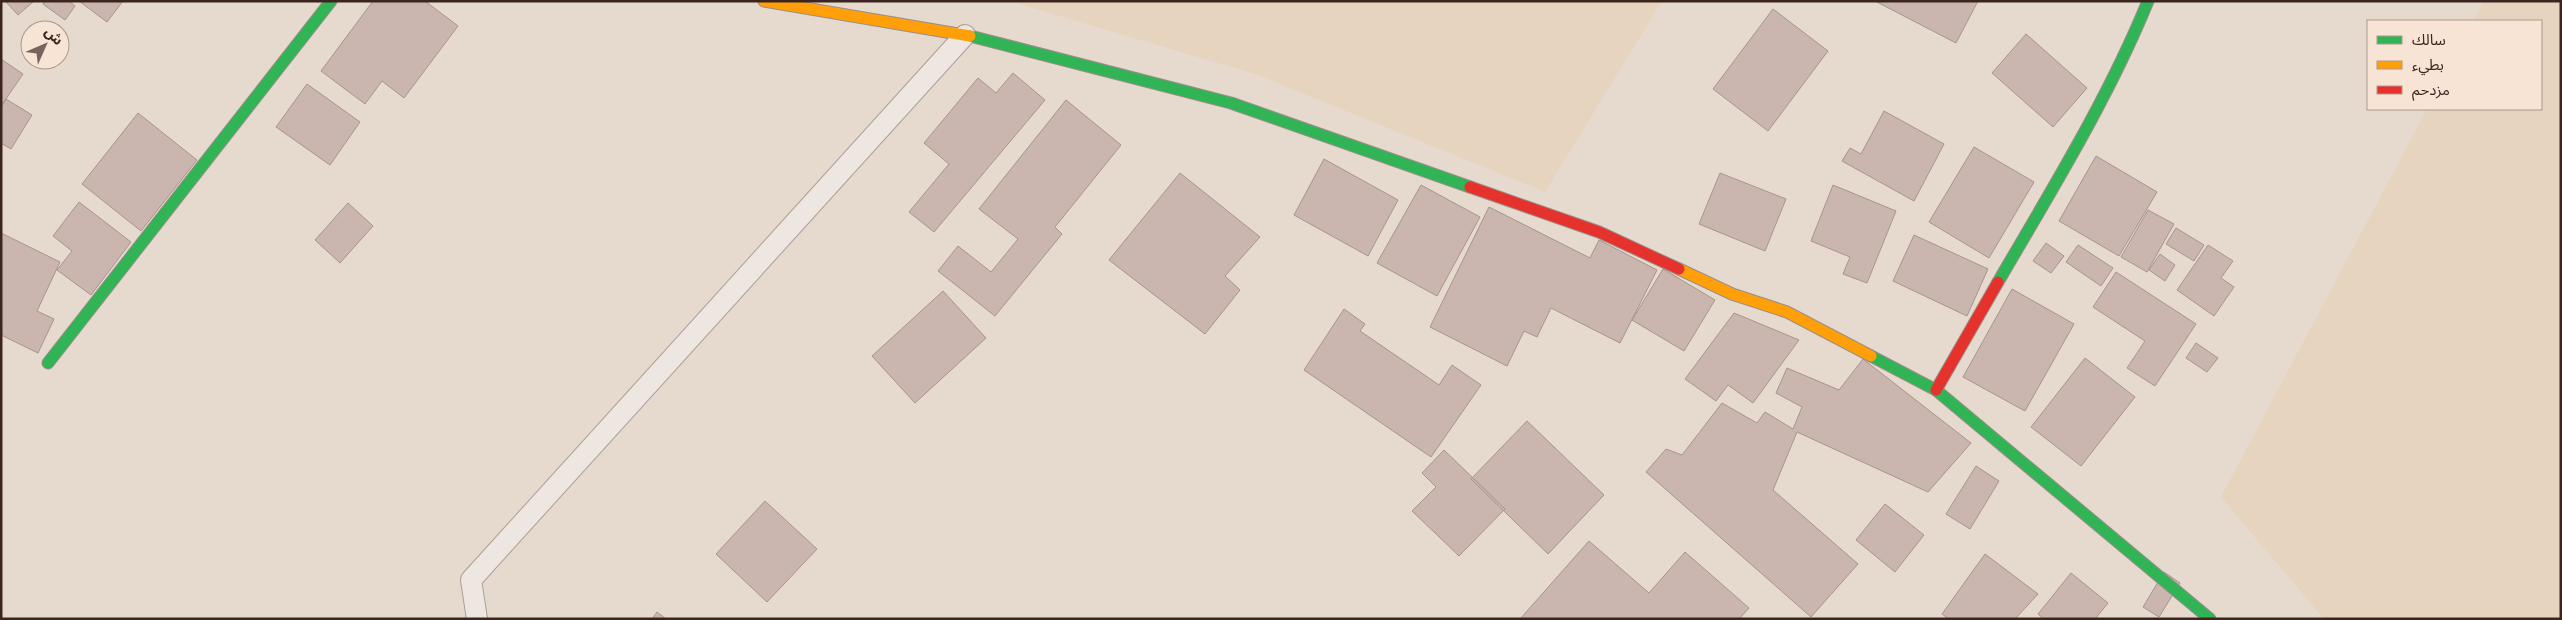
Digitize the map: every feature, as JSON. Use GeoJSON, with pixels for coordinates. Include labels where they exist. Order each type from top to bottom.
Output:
{"type":"FeatureCollection","features":[{"type":"Feature","properties":{"kind":"street"},"geometry":{"type":"LineString","coordinates":[[48,363],[331,1]]}},
{"type":"Feature","properties":{"kind":"street"},"geometry":{"type":"LineString","coordinates":[[764,1],[965,34],[1231,103],[1600,232],[1732,294],[1787,312],[1936,390],[2210,619]]}},
{"type":"Feature","properties":{"kind":"street"},"geometry":{"type":"LineString","coordinates":[[1936,390],[2062,170],[2130,45],[2148,1]]}},
{"type":"Feature","properties":{"kind":"lane"},"geometry":{"type":"LineString","coordinates":[[478,619],[471,580],[965,34]]}},
{"type":"Feature","properties":{"kind":"shaded area"},"geometry":{"type":"Polygon","coordinates":[[[1018,1],[1662,1],[1545,192],[1258,75],[1016,3],[1018,1]]]}},
{"type":"Feature","properties":{"kind":"shaded area"},"geometry":{"type":"Polygon","coordinates":[[[2484,1],[2561,1],[2561,619],[2324,619],[2221,497],[2426,110],[2542,110],[2542,20],[2474,20],[2484,1]]]}},
{"type":"Feature","properties":{"kind":"building"},"geometry":{"type":"Polygon","coordinates":[[[5,1],[34,1],[18,15],[5,1]]]}},
{"type":"Feature","properties":{"kind":"building"},"geometry":{"type":"Polygon","coordinates":[[[44,1],[69,1],[75,6],[65,20],[43,4],[44,1]]]}},
{"type":"Feature","properties":{"kind":"building"},"geometry":{"type":"Polygon","coordinates":[[[79,1],[123,1],[107,22],[79,1]]]}},
{"type":"Feature","properties":{"kind":"building"},"geometry":{"type":"Polygon","coordinates":[[[373,1],[425,1],[458,26],[404,98],[382,81],[365,104],[321,71],[373,1]]]}},
{"type":"Feature","properties":{"kind":"building"},"geometry":{"type":"Polygon","coordinates":[[[1875,1],[1978,1],[1956,43],[1875,1]]]}},
{"type":"Feature","properties":{"kind":"building"},"geometry":{"type":"Polygon","coordinates":[[[1773,9],[1828,51],[1768,131],[1713,89],[1773,9]]]}},
{"type":"Feature","properties":{"kind":"building"},"geometry":{"type":"Polygon","coordinates":[[[2026,34],[2087,88],[2053,127],[1992,73],[2026,34]]]}},
{"type":"Feature","properties":{"kind":"building"},"geometry":{"type":"Polygon","coordinates":[[[1,59],[23,74],[1,106],[1,59]]]}},
{"type":"Feature","properties":{"kind":"building"},"geometry":{"type":"Polygon","coordinates":[[[1013,73],[1045,100],[934,232],[909,212],[949,164],[924,143],[978,78],[996,93],[1013,73]]]}},
{"type":"Feature","properties":{"kind":"building"},"geometry":{"type":"Polygon","coordinates":[[[307,84],[360,122],[330,165],[276,127],[307,84]]]}},
{"type":"Feature","properties":{"kind":"building"},"geometry":{"type":"Polygon","coordinates":[[[6,99],[32,115],[11,149],[1,143],[1,107],[6,99]]]}},
{"type":"Feature","properties":{"kind":"building"},"geometry":{"type":"Polygon","coordinates":[[[1066,100],[1121,145],[1055,227],[1062,234],[995,316],[938,271],[958,246],[991,272],[1018,239],[979,209],[1066,100]]]}},
{"type":"Feature","properties":{"kind":"building"},"geometry":{"type":"Polygon","coordinates":[[[1884,111],[1944,144],[1914,201],[1842,161],[1850,148],[1861,154],[1884,111]]]}},
{"type":"Feature","properties":{"kind":"building"},"geometry":{"type":"Polygon","coordinates":[[[138,113],[197,160],[141,231],[82,184],[138,113]]]}},
{"type":"Feature","properties":{"kind":"building"},"geometry":{"type":"Polygon","coordinates":[[[1974,147],[2034,182],[1989,258],[1929,222],[1974,147]]]}},
{"type":"Feature","properties":{"kind":"building"},"geometry":{"type":"Polygon","coordinates":[[[2096,156],[2157,192],[2119,256],[2059,221],[2096,156]]]}},
{"type":"Feature","properties":{"kind":"building"},"geometry":{"type":"Polygon","coordinates":[[[1324,159],[1398,200],[1368,256],[1294,215],[1324,159]]]}},
{"type":"Feature","properties":{"kind":"building"},"geometry":{"type":"Polygon","coordinates":[[[1180,173],[1260,237],[1225,276],[1240,290],[1205,334],[1109,260],[1180,173]]]}},
{"type":"Feature","properties":{"kind":"building"},"geometry":{"type":"Polygon","coordinates":[[[1720,173],[1786,199],[1765,251],[1699,224],[1720,173]]]}},
{"type":"Feature","properties":{"kind":"building"},"geometry":{"type":"Polygon","coordinates":[[[1421,185],[1480,217],[1437,296],[1377,263],[1421,185]]]}},
{"type":"Feature","properties":{"kind":"building"},"geometry":{"type":"Polygon","coordinates":[[[1833,185],[1896,211],[1867,283],[1843,274],[1850,257],[1811,241],[1833,185]]]}},
{"type":"Feature","properties":{"kind":"building"},"geometry":{"type":"Polygon","coordinates":[[[79,202],[131,242],[91,295],[57,270],[72,251],[53,236],[79,202]]]}},
{"type":"Feature","properties":{"kind":"building"},"geometry":{"type":"Polygon","coordinates":[[[348,203],[373,226],[340,263],[315,240],[348,203]]]}},
{"type":"Feature","properties":{"kind":"building"},"geometry":{"type":"Polygon","coordinates":[[[1489,207],[1590,258],[1599,240],[1657,270],[1620,343],[1551,308],[1537,337],[1524,331],[1507,366],[1430,327],[1489,207]]]}},
{"type":"Feature","properties":{"kind":"building"},"geometry":{"type":"Polygon","coordinates":[[[2148,210],[2174,224],[2147,272],[2121,257],[2148,210]]]}},
{"type":"Feature","properties":{"kind":"building"},"geometry":{"type":"Polygon","coordinates":[[[2176,228],[2204,245],[2194,261],[2166,244],[2176,228]]]}},
{"type":"Feature","properties":{"kind":"building"},"geometry":{"type":"Polygon","coordinates":[[[1,233],[60,262],[37,311],[54,319],[38,353],[1,335],[1,233]]]}},
{"type":"Feature","properties":{"kind":"building"},"geometry":{"type":"Polygon","coordinates":[[[1914,235],[1988,269],[1967,316],[1893,281],[1914,235]]]}},
{"type":"Feature","properties":{"kind":"building"},"geometry":{"type":"Polygon","coordinates":[[[2046,243],[2064,256],[2051,273],[2033,261],[2046,243]]]}},
{"type":"Feature","properties":{"kind":"building"},"geometry":{"type":"Polygon","coordinates":[[[2078,245],[2113,268],[2101,286],[2066,262],[2078,245]]]}},
{"type":"Feature","properties":{"kind":"building"},"geometry":{"type":"Polygon","coordinates":[[[2208,245],[2233,261],[2221,278],[2234,287],[2214,316],[2177,290],[2208,245]]]}},
{"type":"Feature","properties":{"kind":"building"},"geometry":{"type":"Polygon","coordinates":[[[2160,254],[2175,265],[2165,281],[2149,270],[2160,254]]]}},
{"type":"Feature","properties":{"kind":"building"},"geometry":{"type":"Polygon","coordinates":[[[1663,269],[1715,300],[1684,351],[1632,320],[1663,269]]]}},
{"type":"Feature","properties":{"kind":"building"},"geometry":{"type":"Polygon","coordinates":[[[2116,272],[2196,324],[2155,386],[2127,368],[2145,341],[2093,307],[2116,272]]]}},
{"type":"Feature","properties":{"kind":"building"},"geometry":{"type":"Polygon","coordinates":[[[2012,289],[2074,324],[2025,411],[1963,377],[2012,289]]]}},
{"type":"Feature","properties":{"kind":"building"},"geometry":{"type":"Polygon","coordinates":[[[943,291],[986,338],[915,403],[872,356],[943,291]]]}},
{"type":"Feature","properties":{"kind":"building"},"geometry":{"type":"Polygon","coordinates":[[[1344,309],[1365,324],[1360,331],[1439,385],[1452,365],[1481,385],[1431,457],[1304,370],[1344,309]]]}},
{"type":"Feature","properties":{"kind":"building"},"geometry":{"type":"Polygon","coordinates":[[[1734,313],[1799,340],[1753,403],[1728,385],[1716,401],[1685,379],[1734,313]]]}},
{"type":"Feature","properties":{"kind":"building"},"geometry":{"type":"Polygon","coordinates":[[[2196,343],[2218,358],[2207,372],[2186,358],[2196,343]]]}},
{"type":"Feature","properties":{"kind":"building"},"geometry":{"type":"Polygon","coordinates":[[[2085,358],[2135,397],[2081,466],[2031,427],[2085,358]]]}},
{"type":"Feature","properties":{"kind":"building"},"geometry":{"type":"Polygon","coordinates":[[[1863,359],[1971,443],[1928,492],[1797,432],[1773,490],[1858,564],[1811,617],[1646,472],[1666,449],[1682,455],[1722,403],[1757,423],[1765,412],[1793,429],[1802,407],[1776,393],[1787,368],[1839,390],[1863,359]]]}},
{"type":"Feature","properties":{"kind":"building"},"geometry":{"type":"Polygon","coordinates":[[[1527,421],[1604,495],[1548,554],[1471,479],[1527,421]]]}},
{"type":"Feature","properties":{"kind":"building"},"geometry":{"type":"Polygon","coordinates":[[[1444,450],[1505,509],[1459,556],[1412,511],[1436,487],[1422,473],[1444,450]]]}},
{"type":"Feature","properties":{"kind":"building"},"geometry":{"type":"Polygon","coordinates":[[[1976,466],[1999,481],[1970,529],[1946,514],[1976,466]]]}},
{"type":"Feature","properties":{"kind":"building"},"geometry":{"type":"Polygon","coordinates":[[[765,501],[817,549],[767,602],[716,554],[765,501]]]}},
{"type":"Feature","properties":{"kind":"building"},"geometry":{"type":"Polygon","coordinates":[[[1885,504],[1924,535],[1895,572],[1856,540],[1885,504]]]}},
{"type":"Feature","properties":{"kind":"building"},"geometry":{"type":"Polygon","coordinates":[[[1589,541],[1649,593],[1685,552],[1749,608],[1739,619],[1520,619],[1589,541]]]}},
{"type":"Feature","properties":{"kind":"building"},"geometry":{"type":"Polygon","coordinates":[[[1985,554],[2038,594],[2015,619],[1949,619],[1942,614],[1985,554]]]}},
{"type":"Feature","properties":{"kind":"building"},"geometry":{"type":"Polygon","coordinates":[[[2164,572],[2180,583],[2159,617],[2143,607],[2164,572]]]}},
{"type":"Feature","properties":{"kind":"building"},"geometry":{"type":"Polygon","coordinates":[[[2071,573],[2108,603],[2095,619],[2044,619],[2038,614],[2071,573]]]}},
{"type":"Feature","properties":{"kind":"building"},"geometry":{"type":"Polygon","coordinates":[[[657,612],[666,619],[652,619],[657,612]]]}},
{"type":"Feature","properties":{"kind":"traffic: fast"},"geometry":{"type":"LineString","coordinates":[[48,363],[331,1]]}},
{"type":"Feature","properties":{"kind":"traffic: fast"},"geometry":{"type":"LineString","coordinates":[[1998,282],[2097,109],[2148,1]]}},
{"type":"Feature","properties":{"kind":"traffic: fast"},"geometry":{"type":"LineString","coordinates":[[970,36],[1231,103],[1470,187]]}},
{"type":"Feature","properties":{"kind":"traffic: fast"},"geometry":{"type":"LineString","coordinates":[[1871,356],[1936,390],[2210,619]]}},
{"type":"Feature","properties":{"kind":"traffic: slow"},"geometry":{"type":"LineString","coordinates":[[764,1],[970,36]]}},
{"type":"Feature","properties":{"kind":"traffic: slow"},"geometry":{"type":"LineString","coordinates":[[1679,269],[1732,294],[1787,312],[1871,356]]}},
{"type":"Feature","properties":{"kind":"traffic: jam"},"geometry":{"type":"LineString","coordinates":[[1470,187],[1599,232],[1679,269]]}},
{"type":"Feature","properties":{"kind":"traffic: jam"},"geometry":{"type":"LineString","coordinates":[[1936,390],[1998,282]]}}]}
